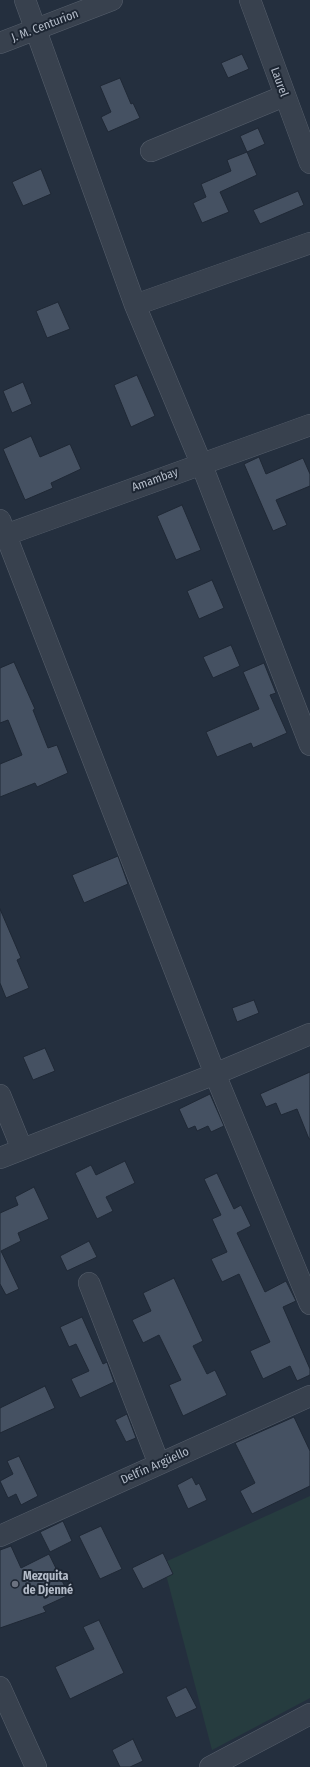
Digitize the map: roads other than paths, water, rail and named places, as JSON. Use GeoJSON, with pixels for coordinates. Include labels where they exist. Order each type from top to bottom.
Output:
{"type":"FeatureCollection","features":[{"type":"Feature","properties":{"kind":"street"},"geometry":{"type":"LineString","coordinates":[[25,0],[135,305],[201,463],[310,745]]}},
{"type":"Feature","properties":{"kind":"street","name":"J. M. Centurion"},"geometry":{"type":"LineString","coordinates":[[0,44],[112,0]]}},
{"type":"Feature","properties":{"kind":"street","name":"Laurel"},"geometry":{"type":"LineString","coordinates":[[250,0],[284,96],[310,163]]}},
{"type":"Feature","properties":{"kind":"street"},"geometry":{"type":"LineString","coordinates":[[151,151],[284,96]]}},
{"type":"Feature","properties":{"kind":"street"},"geometry":{"type":"LineString","coordinates":[[135,305],[310,243]]}},
{"type":"Feature","properties":{"kind":"street","name":"Amambay"},"geometry":{"type":"LineString","coordinates":[[2,530],[310,425]]}},
{"type":"Feature","properties":{"kind":"street"},"geometry":{"type":"LineString","coordinates":[[2,530],[215,1074],[310,1304]]}},
{"type":"Feature","properties":{"kind":"street"},"geometry":{"type":"LineString","coordinates":[[0,1158],[215,1074],[310,1034]]}},
{"type":"Feature","properties":{"kind":"street"},"geometry":{"type":"LineString","coordinates":[[0,1095],[22,1149]]}},
{"type":"Feature","properties":{"kind":"street"},"geometry":{"type":"LineString","coordinates":[[89,1283],[159,1464]]}},
{"type":"Feature","properties":{"kind":"street","name":"Delfín Argüello"},"geometry":{"type":"LineString","coordinates":[[0,1536],[310,1396]]}},
{"type":"Feature","properties":{"kind":"street"},"geometry":{"type":"LineString","coordinates":[[0,1687],[36,1767]]}},
{"type":"Feature","properties":{"kind":"street"},"geometry":{"type":"LineString","coordinates":[[210,1767],[310,1714]]}},
{"type":"Feature","properties":{"kind":"place","name":"Mezquita de Djenné"},"geometry":{"type":"Point","coordinates":[15,1584]}}]}
